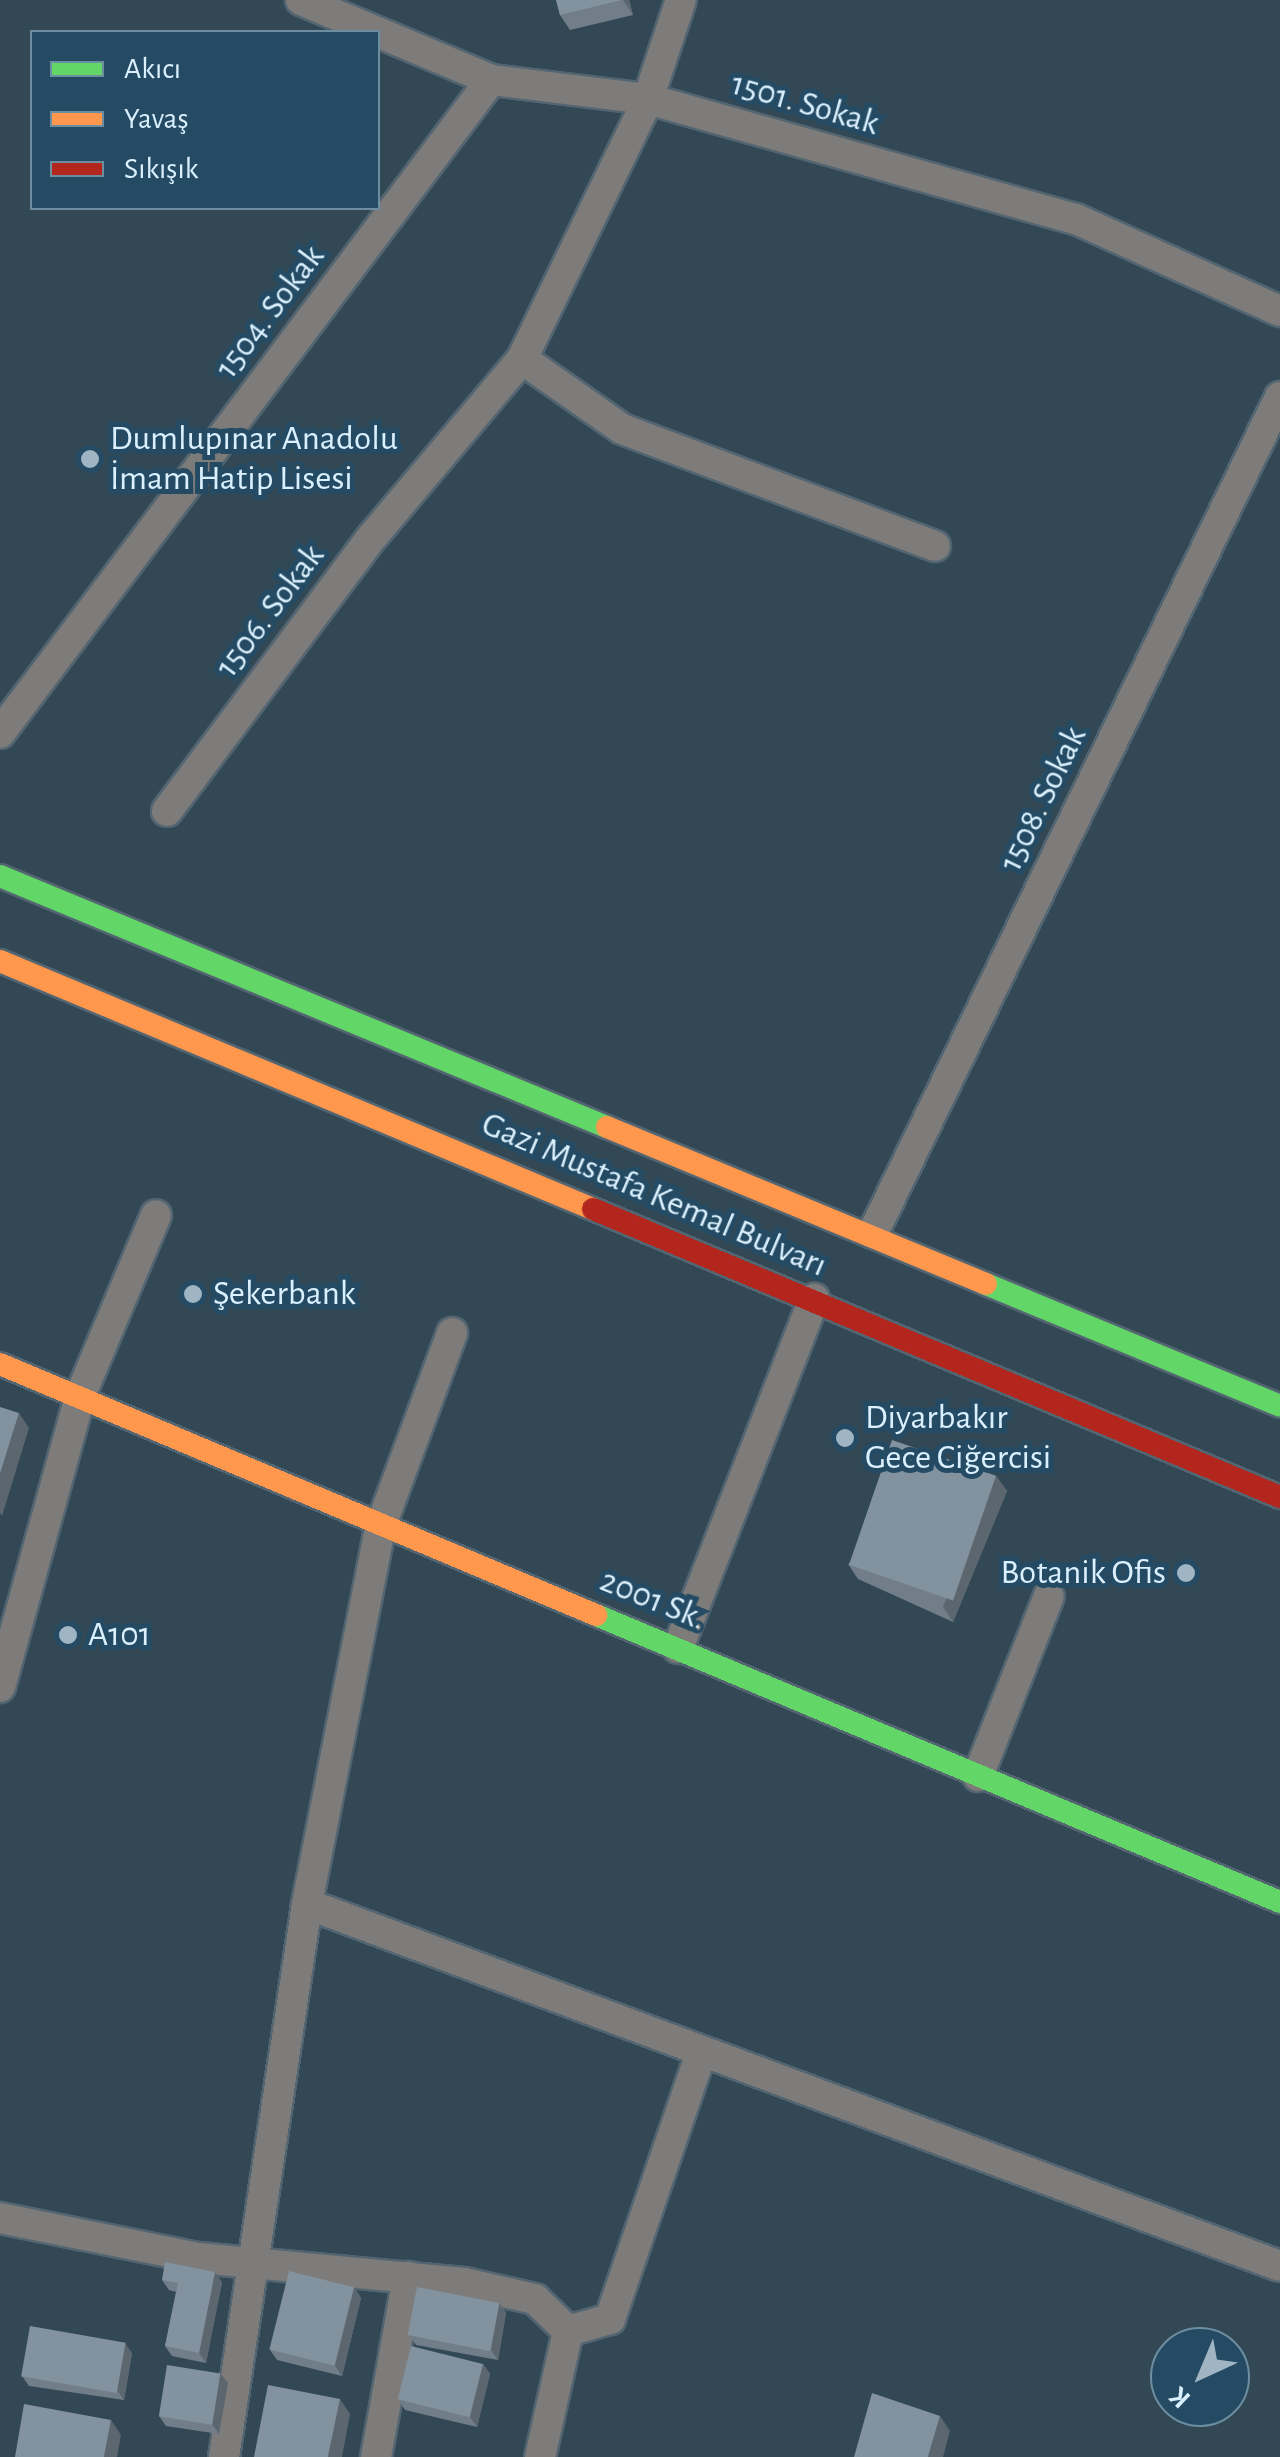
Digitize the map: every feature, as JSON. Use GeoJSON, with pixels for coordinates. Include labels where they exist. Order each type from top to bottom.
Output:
{"type":"FeatureCollection","features":[{"type":"Feature","properties":{"kind":"main road","name":"Gazi Mustafa Kemal Bulvarı"},"geometry":{"type":"LineString","coordinates":[[0,876],[873,1233],[1280,1406]]}},
{"type":"Feature","properties":{"kind":"main road","name":"Gazi Mustafa Kemal Bulvarı"},"geometry":{"type":"LineString","coordinates":[[0,961],[1280,1497]]}},
{"type":"Feature","properties":{"kind":"main road","name":"2001 Sk."},"geometry":{"type":"LineString","coordinates":[[0,1364],[380,1528],[678,1648],[1280,1902]]}},
{"type":"Feature","properties":{"kind":"street","name":"1501. Sokak"},"geometry":{"type":"LineString","coordinates":[[301,0],[372,30]]}},
{"type":"Feature","properties":{"kind":"street","name":"1506. Sokak"},"geometry":{"type":"LineString","coordinates":[[167,812],[372,536],[522,359],[648,99],[681,0]]}},
{"type":"Feature","properties":{"kind":"street","name":"1501. Sokak"},"geometry":{"type":"LineString","coordinates":[[380,33],[491,80],[648,99],[1076,219],[1280,312]]}},
{"type":"Feature","properties":{"kind":"street","name":"1504. Sokak"},"geometry":{"type":"LineString","coordinates":[[0,732],[491,80]]}},
{"type":"Feature","properties":{"kind":"street"},"geometry":{"type":"LineString","coordinates":[[522,359],[622,430],[935,546]]}},
{"type":"Feature","properties":{"kind":"street","name":"1508. Sokak"},"geometry":{"type":"LineString","coordinates":[[873,1233],[1280,397]]}},
{"type":"Feature","properties":{"kind":"street"},"geometry":{"type":"LineString","coordinates":[[0,1687],[80,1396],[156,1215]]}},
{"type":"Feature","properties":{"kind":"street"},"geometry":{"type":"LineString","coordinates":[[678,1648],[814,1299]]}},
{"type":"Feature","properties":{"kind":"street"},"geometry":{"type":"LineString","coordinates":[[224,2457],[307,1904],[380,1528],[452,1332]]}},
{"type":"Feature","properties":{"kind":"street"},"geometry":{"type":"LineString","coordinates":[[978,1776],[1049,1596]]}},
{"type":"Feature","properties":{"kind":"street"},"geometry":{"type":"LineString","coordinates":[[307,1904],[1280,2266]]}},
{"type":"Feature","properties":{"kind":"street"},"geometry":{"type":"LineString","coordinates":[[568,2331],[610,2319],[702,2051]]}},
{"type":"Feature","properties":{"kind":"street"},"geometry":{"type":"LineString","coordinates":[[0,2218],[256,2263],[408,2277],[535,2299],[568,2331]]}},
{"type":"Feature","properties":{"kind":"street"},"geometry":{"type":"LineString","coordinates":[[376,2457],[408,2277]]}},
{"type":"Feature","properties":{"kind":"street"},"geometry":{"type":"LineString","coordinates":[[540,2457],[568,2331]]}},
{"type":"Feature","properties":{"kind":"building"},"geometry":{"type":"Polygon","coordinates":[[[556,0],[622,0],[560,15],[556,0]]]}},
{"type":"Feature","properties":{"kind":"building"},"geometry":{"type":"Polygon","coordinates":[[[0,1407],[19,1413],[0,1474],[0,1407]]]}},
{"type":"Feature","properties":{"kind":"building"},"geometry":{"type":"Polygon","coordinates":[[[892,1440],[996,1476],[953,1601],[849,1565],[892,1440]]]}},
{"type":"Feature","properties":{"kind":"building"},"geometry":{"type":"Polygon","coordinates":[[[165,2262],[215,2272],[199,2353],[165,2346],[178,2283],[162,2280],[165,2262]]]}},
{"type":"Feature","properties":{"kind":"building"},"geometry":{"type":"Polygon","coordinates":[[[289,2271],[354,2287],[334,2366],[269,2350],[289,2271]]]}},
{"type":"Feature","properties":{"kind":"building"},"geometry":{"type":"Polygon","coordinates":[[[417,2287],[499,2303],[490,2351],[408,2335],[417,2287]]]}},
{"type":"Feature","properties":{"kind":"building"},"geometry":{"type":"Polygon","coordinates":[[[30,2326],[126,2343],[117,2393],[21,2376],[30,2326]]]}},
{"type":"Feature","properties":{"kind":"building"},"geometry":{"type":"Polygon","coordinates":[[[411,2346],[483,2364],[469,2417],[398,2399],[411,2346]]]}},
{"type":"Feature","properties":{"kind":"building"},"geometry":{"type":"Polygon","coordinates":[[[167,2365],[220,2373],[212,2425],[159,2416],[167,2365]]]}},
{"type":"Feature","properties":{"kind":"building"},"geometry":{"type":"Polygon","coordinates":[[[268,2385],[340,2399],[328,2457],[254,2457],[268,2385]]]}},
{"type":"Feature","properties":{"kind":"building"},"geometry":{"type":"Polygon","coordinates":[[[872,2393],[940,2416],[928,2457],[854,2457],[872,2393]]]}},
{"type":"Feature","properties":{"kind":"building"},"geometry":{"type":"Polygon","coordinates":[[[24,2404],[111,2420],[104,2457],[15,2457],[24,2404]]]}},
{"type":"Feature","properties":{"kind":"traffic: fast"},"geometry":{"type":"LineString","coordinates":[[0,876],[607,1127]]}},
{"type":"Feature","properties":{"kind":"traffic: fast"},"geometry":{"type":"LineString","coordinates":[[986,1284],[1280,1406]]}},
{"type":"Feature","properties":{"kind":"traffic: fast"},"geometry":{"type":"LineString","coordinates":[[596,1615],[1280,1902]]}},
{"type":"Feature","properties":{"kind":"traffic: slow"},"geometry":{"type":"LineString","coordinates":[[0,961],[593,1209]]}},
{"type":"Feature","properties":{"kind":"traffic: slow"},"geometry":{"type":"LineString","coordinates":[[607,1127],[986,1284]]}},
{"type":"Feature","properties":{"kind":"traffic: slow"},"geometry":{"type":"LineString","coordinates":[[0,1364],[596,1615]]}},
{"type":"Feature","properties":{"kind":"traffic: jam"},"geometry":{"type":"LineString","coordinates":[[593,1209],[1280,1497]]}},
{"type":"Feature","properties":{"kind":"place","name":"Dumlupınar Anadolu İmam Hatip Lisesi"},"geometry":{"type":"Point","coordinates":[90,459]}},
{"type":"Feature","properties":{"kind":"place","name":"Şekerbank"},"geometry":{"type":"Point","coordinates":[193,1294]}},
{"type":"Feature","properties":{"kind":"place","name":"Diyarbakır Gece Ciğercisi"},"geometry":{"type":"Point","coordinates":[845,1438]}},
{"type":"Feature","properties":{"kind":"place","name":"Botanik Ofis"},"geometry":{"type":"Point","coordinates":[1186,1573]}},
{"type":"Feature","properties":{"kind":"place","name":"A101"},"geometry":{"type":"Point","coordinates":[68,1635]}}]}
